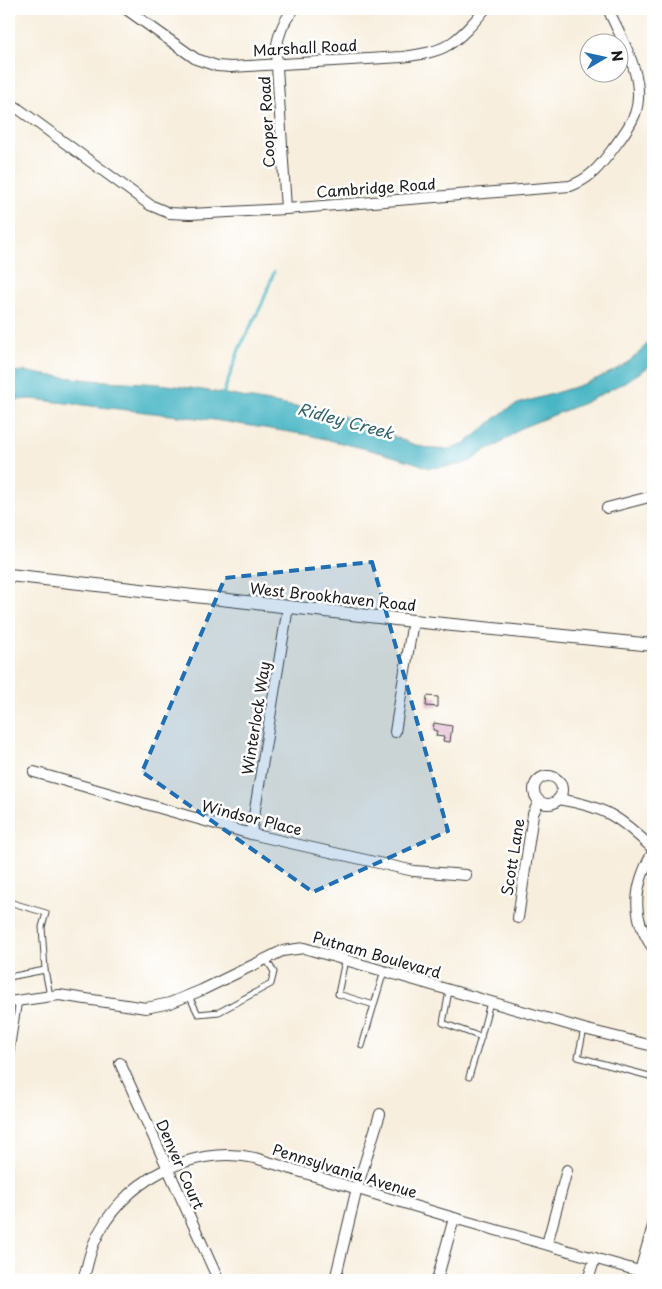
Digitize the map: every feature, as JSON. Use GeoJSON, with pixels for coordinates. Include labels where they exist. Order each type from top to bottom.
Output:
{"type":"FeatureCollection","features":[{"type":"Feature","properties":{"kind":"street","name":"Marshall Road"},"geometry":{"type":"LineString","coordinates":[[126,9],[185,52],[206,64],[231,67],[402,57],[426,53],[448,45],[470,26],[485,9]]}},
{"type":"Feature","properties":{"kind":"street","name":"Cooper Road"},"geometry":{"type":"LineString","coordinates":[[286,208],[276,51],[284,21],[294,9]]}},
{"type":"Feature","properties":{"kind":"street","name":"Cambridge Road"},"geometry":{"type":"LineString","coordinates":[[9,102],[150,205],[169,213],[185,214],[286,208],[559,188],[570,186],[586,179],[601,165],[629,126],[638,102],[639,88],[636,73],[608,9]]}},
{"type":"Feature","properties":{"kind":"street"},"geometry":{"type":"LineString","coordinates":[[607,508],[653,496]]}},
{"type":"Feature","properties":{"kind":"street","name":"West Brookhaven Road"},"geometry":{"type":"LineString","coordinates":[[9,575],[413,621],[653,644]]}},
{"type":"Feature","properties":{"kind":"street","name":"Winterlock Way"},"geometry":{"type":"LineString","coordinates":[[251,834],[288,607]]}},
{"type":"Feature","properties":{"kind":"street"},"geometry":{"type":"LineString","coordinates":[[395,732],[413,621]]}},
{"type":"Feature","properties":{"kind":"street","name":"Windsor Place"},"geometry":{"type":"LineString","coordinates":[[34,772],[251,834],[414,871],[466,875]]}},
{"type":"Feature","properties":{"kind":"street","name":"Scott Lane"},"geometry":{"type":"LineString","coordinates":[[518,918],[534,814],[540,801],[535,796],[534,786],[539,779],[547,776],[555,778],[561,786],[561,795],[558,800]]}},
{"type":"Feature","properties":{"kind":"street"},"geometry":{"type":"LineString","coordinates":[[540,801],[549,804],[558,800],[596,807],[609,812],[633,830],[653,851],[640,879],[637,898],[640,923],[653,948]]}},
{"type":"Feature","properties":{"kind":"street","name":"Putnam Boulevard"},"geometry":{"type":"LineString","coordinates":[[14,1000],[59,995],[146,1008],[170,1003],[282,951],[304,948],[584,1029],[653,1046]]}},
{"type":"Feature","properties":{"kind":"street","name":"Denver Court"},"geometry":{"type":"LineString","coordinates":[[120,1063],[166,1168],[217,1276]]}},
{"type":"Feature","properties":{"kind":"street"},"geometry":{"type":"LineString","coordinates":[[335,1280],[358,1188],[380,1114]]}},
{"type":"Feature","properties":{"kind":"street","name":"Pennsylvania Avenue"},"geometry":{"type":"LineString","coordinates":[[83,1280],[94,1243],[114,1210],[138,1186],[166,1168],[203,1158],[239,1155],[255,1158],[653,1275]]}},
{"type":"Feature","properties":{"kind":"street"},"geometry":{"type":"LineString","coordinates":[[547,1244],[567,1170]]}},
{"type":"Feature","properties":{"kind":"street"},"geometry":{"type":"LineString","coordinates":[[437,1280],[454,1218]]}},
{"type":"Feature","properties":{"kind":"street"},"geometry":{"type":"LineString","coordinates":[[640,1271],[653,1226]]}},
{"type":"Feature","properties":{"kind":"street"},"geometry":{"type":"LineString","coordinates":[[588,1280],[595,1258]]}},
{"type":"Feature","properties":{"kind":"lane"},"geometry":{"type":"LineString","coordinates":[[9,902],[46,913],[42,927],[45,970],[50,996]]}},
{"type":"Feature","properties":{"kind":"lane"},"geometry":{"type":"LineString","coordinates":[[189,995],[198,1014],[219,1012],[272,984],[274,972],[266,959]]}},
{"type":"Feature","properties":{"kind":"lane"},"geometry":{"type":"LineString","coordinates":[[345,960],[338,994],[374,1005]]}},
{"type":"Feature","properties":{"kind":"lane"},"geometry":{"type":"LineString","coordinates":[[9,977],[45,970]]}},
{"type":"Feature","properties":{"kind":"lane"},"geometry":{"type":"LineString","coordinates":[[362,1046],[384,971]]}},
{"type":"Feature","properties":{"kind":"lane"},"geometry":{"type":"LineString","coordinates":[[449,990],[443,1023],[481,1037]]}},
{"type":"Feature","properties":{"kind":"lane"},"geometry":{"type":"LineString","coordinates":[[9,1063],[14,1000]]}},
{"type":"Feature","properties":{"kind":"lane"},"geometry":{"type":"LineString","coordinates":[[469,1077],[490,1002]]}},
{"type":"Feature","properties":{"kind":"lane"},"geometry":{"type":"LineString","coordinates":[[584,1029],[578,1057],[653,1077]]}},
{"type":"Feature","properties":{"kind":"highlighted area"},"geometry":{"type":"Polygon","coordinates":[[[372,562],[448,831],[313,892],[142,772],[225,578],[372,562]]]}},
{"type":"Feature","properties":{"kind":"water","name":"Ridley Creek"},"geometry":{"type":"Polygon","coordinates":[[[653,337],[653,364],[627,381],[584,403],[521,428],[498,445],[487,449],[471,461],[460,465],[429,468],[375,451],[308,435],[214,420],[31,399],[9,402],[9,373],[19,371],[91,380],[159,384],[217,392],[327,413],[359,421],[413,444],[436,449],[448,449],[466,442],[511,407],[579,386],[620,367],[638,354],[653,337]]]}},
{"type":"Feature","properties":{"kind":"building"},"geometry":{"type":"Polygon","coordinates":[[[427,696],[438,697],[438,707],[426,706],[427,696]]]}},
{"type":"Feature","properties":{"kind":"building"},"geometry":{"type":"Polygon","coordinates":[[[434,723],[452,726],[450,742],[443,741],[444,737],[436,736],[437,731],[433,730],[434,723]]]}},
{"type":"Feature","properties":{"kind":"waterway"},"geometry":{"type":"LineString","coordinates":[[222,397],[240,347],[262,304],[274,272]]}}]}
